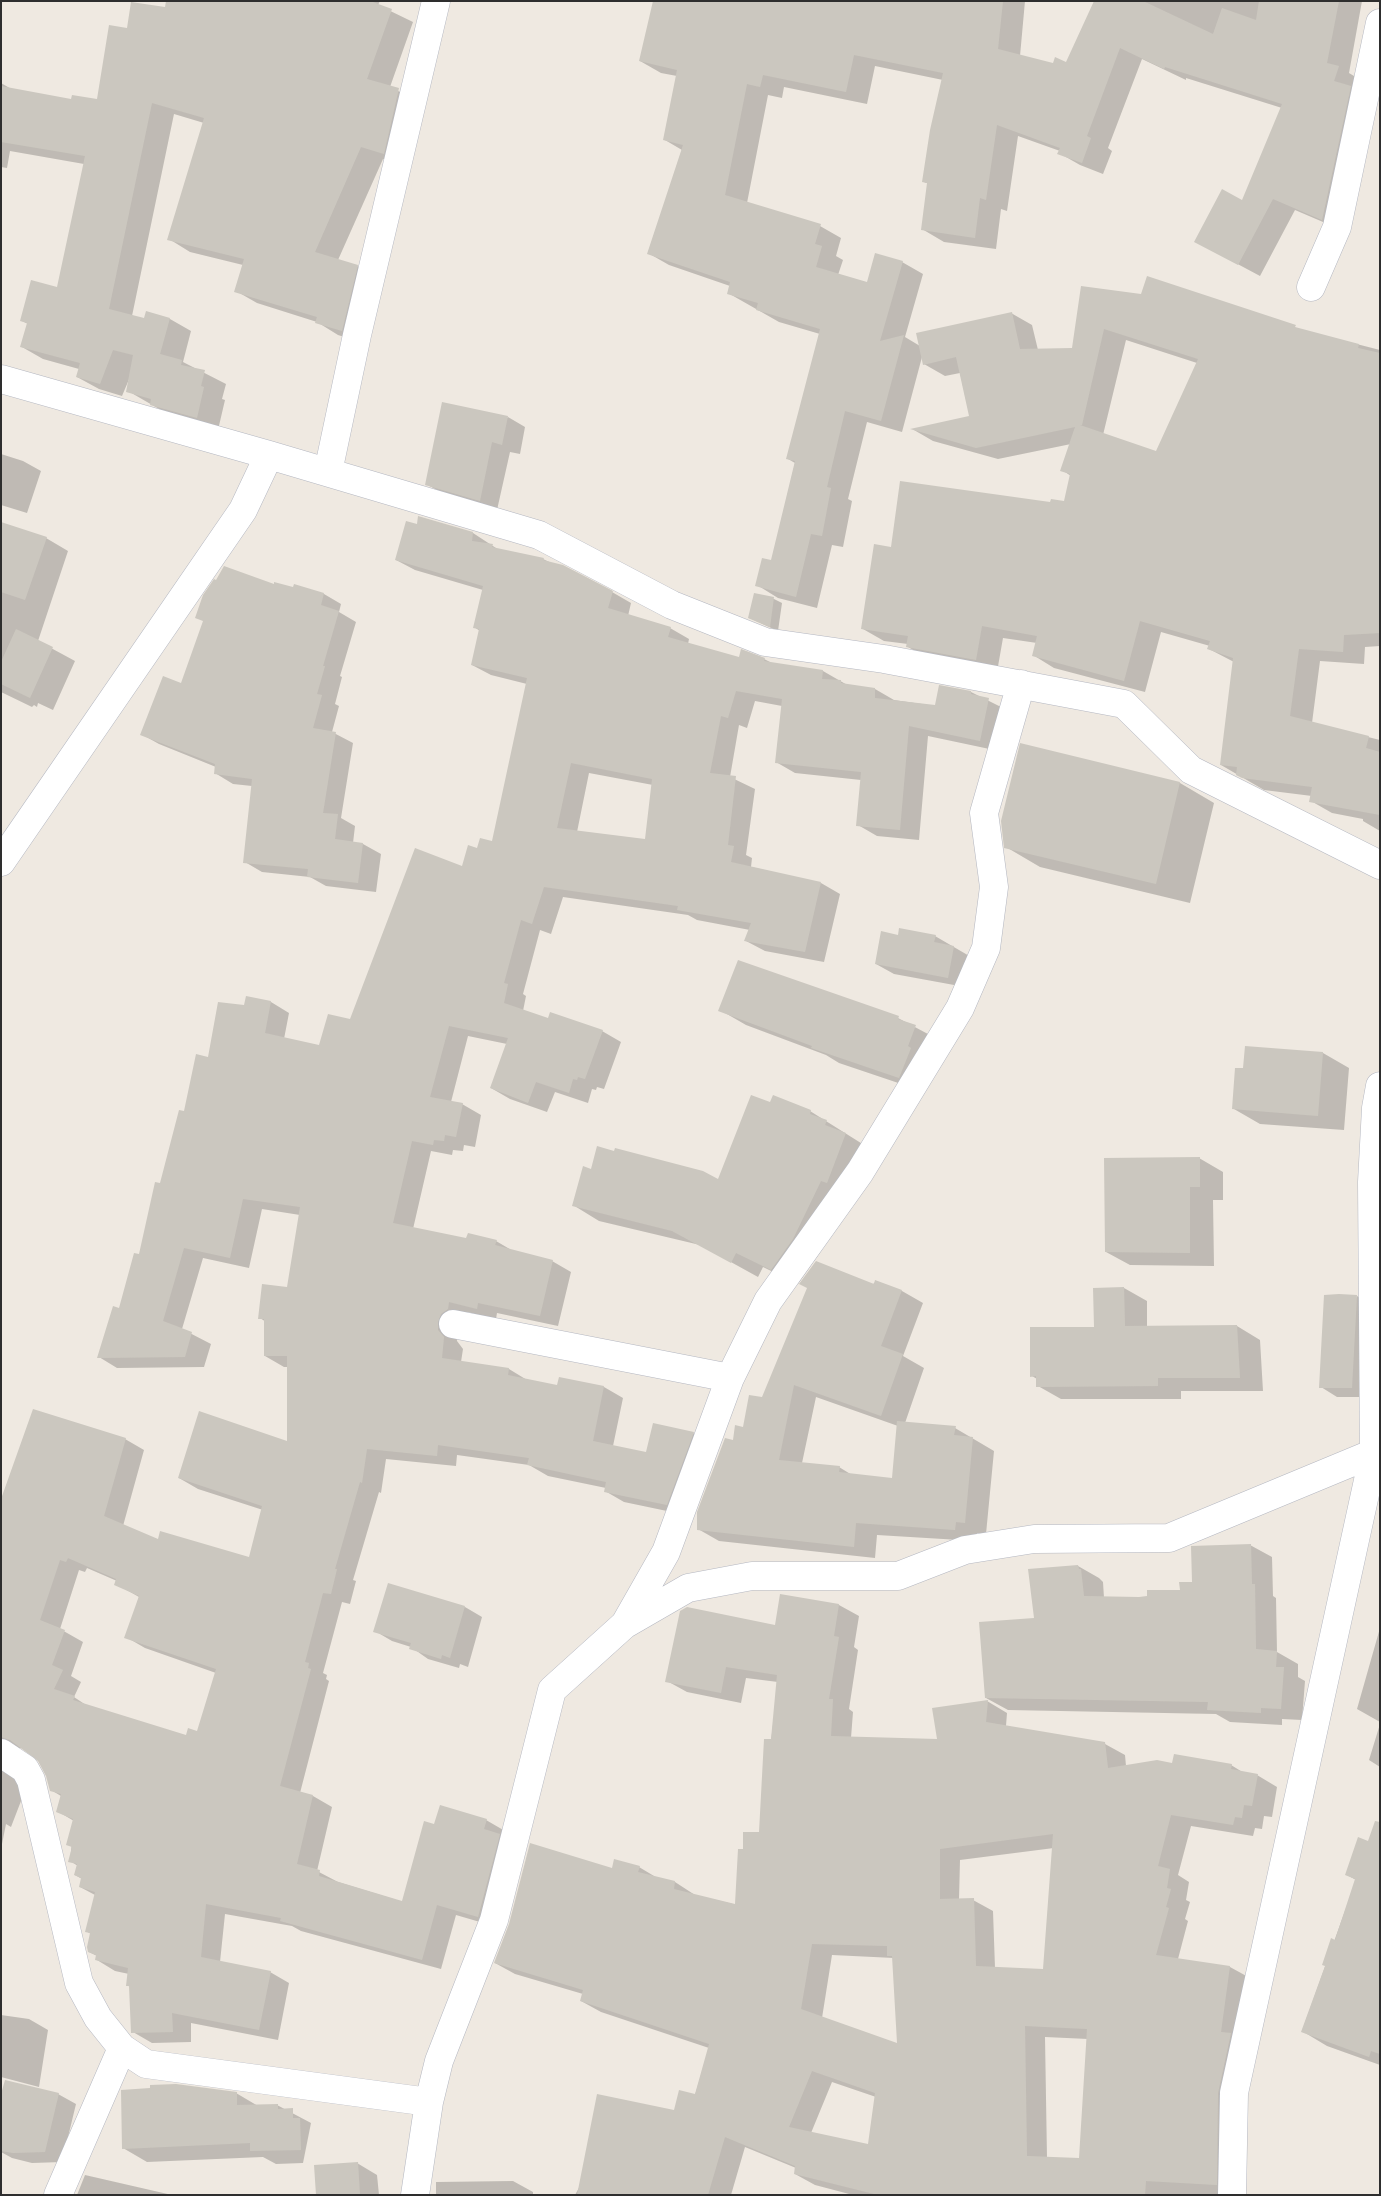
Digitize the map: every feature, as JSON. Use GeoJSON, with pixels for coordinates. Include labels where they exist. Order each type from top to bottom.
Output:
{"type":"FeatureCollection","features":[{"type":"Feature","properties":{"kind":"street"},"geometry":{"type":"LineString","coordinates":[[328,472],[357,335],[436,1]]}},
{"type":"Feature","properties":{"kind":"street"},"geometry":{"type":"LineString","coordinates":[[1311,287],[1337,227],[1380,24]]}},
{"type":"Feature","properties":{"kind":"street"},"geometry":{"type":"LineString","coordinates":[[1,379],[328,472],[539,535],[672,605],[765,642],[884,659],[1124,704],[1191,770],[1380,865]]}},
{"type":"Feature","properties":{"kind":"street"},"geometry":{"type":"LineString","coordinates":[[1,862],[243,510],[269,455]]}},
{"type":"Feature","properties":{"kind":"street"},"geometry":{"type":"LineString","coordinates":[[624,1625],[666,1552],[730,1378],[768,1301],[860,1172],[960,1008],[986,948],[994,888],[984,813],[1021,684]]}},
{"type":"Feature","properties":{"kind":"street"},"geometry":{"type":"LineString","coordinates":[[1232,2195],[1234,2093],[1374,1453],[1376,1108],[1380,1086]]}},
{"type":"Feature","properties":{"kind":"street"},"geometry":{"type":"LineString","coordinates":[[453,1324],[730,1378]]}},
{"type":"Feature","properties":{"kind":"street"},"geometry":{"type":"LineString","coordinates":[[415,2195],[429,2102],[439,2061],[494,1920],[552,1690],[624,1625],[688,1588],[752,1576],[898,1576],[965,1550],[1034,1539],[1169,1538],[1374,1453]]}},
{"type":"Feature","properties":{"kind":"street"},"geometry":{"type":"LineString","coordinates":[[1,1753],[25,1769],[30,1780],[79,1982],[98,2018],[122,2048],[146,2064],[429,2102]]}},
{"type":"Feature","properties":{"kind":"street"},"geometry":{"type":"LineString","coordinates":[[58,2195],[122,2048]]}},
{"type":"Feature","properties":{"kind":"building"},"geometry":{"type":"Polygon","coordinates":[[[166,1],[370,1],[392,9],[367,79],[399,88],[384,154],[361,147],[315,252],[358,265],[342,331],[315,323],[317,317],[234,292],[244,259],[167,240],[204,118],[152,103],[109,309],[144,318],[146,311],[170,318],[160,354],[182,360],[181,365],[205,370],[201,386],[204,387],[197,418],[150,405],[151,399],[126,392],[133,355],[113,350],[100,384],[76,377],[80,363],[20,347],[27,323],[20,321],[31,280],[57,287],[85,156],[1,142],[1,86],[71,99],[72,95],[97,99],[109,25],[127,28],[131,2],[165,7],[166,1]]]}},
{"type":"Feature","properties":{"kind":"building"},"geometry":{"type":"Polygon","coordinates":[[[653,1],[1003,1],[998,49],[1053,63],[1055,57],[1066,62],[1094,1],[1143,1],[1213,34],[1222,8],[1256,20],[1259,1],[1339,1],[1327,63],[1339,66],[1334,81],[1351,86],[1322,220],[1273,199],[1238,265],[1194,242],[1222,189],[1242,200],[1282,104],[1165,67],[1164,69],[1120,48],[1087,136],[1091,138],[1082,163],[1057,154],[1060,148],[997,125],[986,200],[980,198],[975,238],[921,230],[927,183],[922,182],[930,130],[943,73],[854,55],[846,92],[763,75],[760,87],[747,84],[725,195],[821,224],[815,244],[822,246],[816,267],[867,282],[875,253],[903,261],[880,341],[904,335],[881,421],[845,411],[827,487],[831,488],[822,536],[811,534],[796,597],[755,586],[762,558],[771,560],[795,461],[786,459],[820,329],[756,310],[758,303],[727,294],[730,282],[647,254],[683,145],[663,140],[677,70],[639,61],[653,1]]]}},
{"type":"Feature","properties":{"kind":"building"},"geometry":{"type":"Polygon","coordinates":[[[1147,276],[1296,325],[1295,327],[1359,344],[1358,348],[1380,353],[1380,633],[1344,635],[1343,652],[1299,649],[1290,716],[1369,736],[1366,748],[1380,752],[1380,815],[1309,802],[1312,787],[1242,778],[1236,775],[1237,767],[1220,765],[1233,658],[1207,649],[1210,641],[1140,621],[1124,681],[1032,656],[1037,636],[982,626],[976,660],[906,647],[908,636],[861,629],[874,544],[891,547],[900,481],[1050,502],[1051,499],[1064,501],[1070,474],[1060,471],[1075,427],[976,448],[910,429],[969,416],[956,357],[923,365],[916,333],[1012,312],[1020,349],[1072,348],[1081,286],[1141,294],[1147,276]],[[1104,329],[1082,425],[1080,425],[1156,451],[1198,359],[1104,329]]]}},
{"type":"Feature","properties":{"kind":"building"},"geometry":{"type":"Polygon","coordinates":[[[442,402],[508,416],[502,445],[492,442],[480,501],[425,485],[442,402]]]}},
{"type":"Feature","properties":{"kind":"building"},"geometry":{"type":"Polygon","coordinates":[[[418,516],[473,532],[472,541],[493,544],[492,547],[544,558],[543,560],[563,565],[613,591],[608,608],[671,627],[668,637],[739,657],[741,649],[765,658],[764,661],[823,670],[822,679],[841,680],[841,683],[875,688],[875,698],[935,705],[939,685],[971,691],[971,694],[989,698],[980,741],[909,726],[900,830],[856,826],[861,772],[775,763],[782,699],[736,691],[728,718],[721,716],[710,773],[736,776],[728,845],[734,846],[731,862],[821,882],[805,952],[744,941],[751,923],[677,910],[678,906],[544,887],[532,924],[521,920],[504,983],[508,984],[504,1003],[548,1018],[550,1012],[603,1030],[585,1079],[578,1077],[577,1080],[573,1079],[569,1093],[536,1082],[528,1103],[490,1088],[508,1038],[449,1026],[430,1097],[463,1103],[456,1137],[445,1135],[444,1141],[434,1140],[433,1145],[412,1141],[393,1223],[466,1238],[468,1233],[497,1240],[495,1245],[553,1260],[540,1316],[478,1303],[477,1309],[449,1302],[448,1309],[441,1314],[438,1322],[438,1330],[444,1337],[442,1358],[509,1368],[508,1375],[557,1385],[559,1377],[604,1386],[593,1441],[646,1452],[653,1423],[694,1432],[667,1505],[604,1492],[606,1482],[527,1465],[529,1458],[438,1445],[437,1456],[367,1449],[362,1483],[360,1482],[335,1569],[337,1569],[331,1594],[323,1593],[305,1662],[309,1663],[308,1668],[311,1669],[280,1786],[313,1795],[297,1864],[320,1870],[319,1876],[402,1901],[424,1821],[434,1824],[440,1805],[487,1819],[484,1829],[500,1834],[478,1917],[437,1905],[422,1960],[280,1921],[281,1918],[206,1904],[201,1957],[271,1971],[259,2030],[172,2013],[173,2032],[131,2033],[129,1986],[126,1986],[128,1968],[95,1960],[96,1955],[88,1952],[87,1947],[90,1933],[85,1932],[95,1892],[79,1887],[81,1878],[74,1875],[77,1864],[68,1862],[72,1847],[66,1845],[73,1819],[56,1812],[61,1794],[50,1791],[46,1776],[38,1761],[10,1740],[1,1737],[1,1499],[33,1409],[126,1438],[104,1516],[158,1539],[160,1531],[249,1557],[262,1506],[178,1478],[199,1411],[287,1441],[287,1356],[264,1356],[264,1319],[258,1319],[262,1284],[287,1287],[300,1207],[243,1199],[230,1258],[184,1248],[163,1321],[192,1332],[185,1357],[97,1358],[113,1306],[119,1308],[134,1253],[139,1254],[155,1182],[160,1183],[179,1110],[184,1111],[196,1054],[208,1057],[218,1002],[244,1005],[246,996],[271,1001],[265,1033],[319,1045],[328,1014],[350,1019],[415,848],[462,866],[468,845],[477,848],[480,838],[492,841],[527,678],[471,665],[479,629],[473,628],[483,586],[395,560],[406,521],[417,524],[418,516]],[[571,763],[557,828],[645,839],[652,779],[571,763]],[[68,1558],[66,1562],[60,1560],[40,1620],[65,1630],[52,1665],[63,1670],[54,1689],[75,1696],[73,1700],[186,1735],[188,1728],[197,1731],[216,1669],[124,1638],[139,1596],[114,1585],[116,1579],[68,1558]]]}},
{"type":"Feature","properties":{"kind":"building"},"geometry":{"type":"Polygon","coordinates":[[[1,522],[47,537],[25,600],[1,592],[1,522]]]}},
{"type":"Feature","properties":{"kind":"building"},"geometry":{"type":"Polygon","coordinates":[[[224,566],[274,584],[274,582],[293,587],[294,584],[324,593],[321,605],[339,611],[323,666],[325,666],[317,694],[322,695],[313,728],[336,732],[323,813],[338,814],[335,839],[363,843],[358,883],[307,877],[308,869],[243,863],[252,779],[214,774],[215,764],[140,735],[163,676],[181,683],[203,621],[195,618],[203,595],[214,579],[216,580],[224,566]]]}},
{"type":"Feature","properties":{"kind":"building"},"geometry":{"type":"Polygon","coordinates":[[[754,593],[774,597],[770,627],[748,618],[754,593]]]}},
{"type":"Feature","properties":{"kind":"building"},"geometry":{"type":"Polygon","coordinates":[[[16,629],[53,647],[30,698],[1,684],[1,662],[16,629]]]}},
{"type":"Feature","properties":{"kind":"building"},"geometry":{"type":"Polygon","coordinates":[[[1020,743],[1180,782],[1156,884],[1004,848],[1001,821],[1020,743]]]}},
{"type":"Feature","properties":{"kind":"building"},"geometry":{"type":"Polygon","coordinates":[[[899,928],[936,935],[934,942],[954,946],[948,978],[875,964],[881,931],[898,935],[899,928]]]}},
{"type":"Feature","properties":{"kind":"building"},"geometry":{"type":"Polygon","coordinates":[[[738,960],[899,1016],[898,1019],[916,1025],[908,1046],[911,1048],[899,1078],[811,1048],[812,1046],[718,1011],[738,960]]]}},
{"type":"Feature","properties":{"kind":"building"},"geometry":{"type":"Polygon","coordinates":[[[1245,1046],[1323,1052],[1318,1116],[1232,1109],[1235,1068],[1243,1068],[1245,1046]]]}},
{"type":"Feature","properties":{"kind":"building"},"geometry":{"type":"Polygon","coordinates":[[[751,1095],[770,1102],[773,1095],[811,1110],[810,1114],[827,1120],[825,1125],[846,1133],[827,1183],[821,1181],[793,1239],[771,1270],[736,1253],[731,1263],[672,1231],[572,1206],[583,1166],[591,1169],[597,1146],[614,1151],[615,1148],[703,1171],[718,1179],[751,1095]]]}},
{"type":"Feature","properties":{"kind":"building"},"geometry":{"type":"Polygon","coordinates":[[[1200,1157],[1200,1187],[1190,1187],[1190,1253],[1105,1252],[1104,1158],[1200,1157]]]}},
{"type":"Feature","properties":{"kind":"building"},"geometry":{"type":"Polygon","coordinates":[[[816,1261],[874,1284],[875,1280],[902,1290],[881,1346],[903,1354],[881,1416],[794,1385],[779,1460],[840,1466],[839,1472],[892,1478],[897,1421],[956,1426],[954,1435],[973,1437],[965,1523],[956,1522],[955,1530],[856,1523],[854,1547],[697,1530],[697,1512],[725,1438],[733,1440],[735,1425],[743,1427],[749,1395],[762,1397],[807,1288],[799,1284],[816,1261]]]}},
{"type":"Feature","properties":{"kind":"building"},"geometry":{"type":"Polygon","coordinates":[[[1124,1287],[1125,1326],[1237,1325],[1240,1378],[1158,1378],[1158,1386],[1036,1387],[1036,1376],[1030,1377],[1030,1327],[1094,1327],[1093,1288],[1124,1287]]]}},
{"type":"Feature","properties":{"kind":"building"},"geometry":{"type":"Polygon","coordinates":[[[1324,1295],[1357,1295],[1352,1388],[1319,1388],[1324,1295]]]}},
{"type":"Feature","properties":{"kind":"building"},"geometry":{"type":"Polygon","coordinates":[[[1251,1544],[1252,1584],[1255,1584],[1256,1649],[1277,1651],[1276,1667],[1284,1667],[1281,1709],[1261,1708],[1261,1713],[1207,1710],[1208,1702],[985,1698],[979,1622],[1034,1618],[1028,1569],[1078,1565],[1079,1569],[1081,1569],[1084,1596],[1139,1597],[1147,1596],[1147,1590],[1180,1590],[1179,1582],[1192,1582],[1191,1546],[1251,1544]]]}},
{"type":"Feature","properties":{"kind":"building"},"geometry":{"type":"Polygon","coordinates":[[[388,1583],[465,1606],[450,1658],[442,1655],[441,1659],[409,1649],[411,1643],[373,1632],[388,1583]]]}},
{"type":"Feature","properties":{"kind":"building"},"geometry":{"type":"Polygon","coordinates":[[[780,1594],[839,1604],[834,1636],[839,1637],[829,1699],[833,1699],[831,1736],[937,1739],[932,1708],[988,1700],[986,1722],[1105,1742],[1108,1768],[1157,1760],[1172,1763],[1174,1754],[1232,1764],[1231,1769],[1258,1774],[1252,1806],[1244,1805],[1242,1818],[1235,1817],[1233,1825],[1171,1815],[1158,1866],[1170,1869],[1167,1888],[1171,1889],[1166,1907],[1169,1908],[1156,1955],[1230,1966],[1221,2032],[1231,2033],[1218,2093],[1217,2185],[1146,2181],[1145,2195],[878,2195],[794,2174],[795,2166],[725,2137],[708,2195],[577,2195],[597,2094],[674,2110],[679,2090],[695,2094],[709,2044],[580,2001],[583,1990],[494,1963],[509,1924],[530,1843],[612,1868],[614,1859],[640,1866],[638,1872],[675,1881],[674,1889],[735,1904],[738,1849],[743,1849],[743,1832],[759,1832],[764,1739],[771,1739],[777,1675],[726,1667],[721,1693],[665,1682],[680,1611],[687,1607],[775,1625],[780,1594]],[[1053,1834],[940,1849],[940,1899],[974,1898],[976,1966],[1043,1969],[1053,1834]],[[812,1944],[801,2009],[897,2043],[892,1956],[887,1956],[887,1946],[812,1944]],[[1025,2026],[1027,2156],[1079,2158],[1087,2029],[1025,2026]],[[812,2071],[789,2127],[868,2144],[875,2093],[812,2071]]]}},
{"type":"Feature","properties":{"kind":"building"},"geometry":{"type":"Polygon","coordinates":[[[1375,1821],[1380,1822],[1380,2054],[1371,2051],[1369,2057],[1301,2032],[1325,1966],[1322,1965],[1331,1938],[1335,1940],[1355,1879],[1345,1875],[1358,1837],[1368,1841],[1375,1821]]]}},
{"type":"Feature","properties":{"kind":"building"},"geometry":{"type":"Polygon","coordinates":[[[5,2080],[59,2093],[45,2152],[13,2153],[1,2151],[1,2094],[5,2080]]]}},
{"type":"Feature","properties":{"kind":"building"},"geometry":{"type":"Polygon","coordinates":[[[176,2084],[237,2092],[237,2105],[278,2104],[278,2109],[293,2108],[293,2118],[300,2118],[301,2150],[250,2151],[250,2143],[122,2149],[121,2090],[150,2088],[150,2085],[176,2084]]]}},
{"type":"Feature","properties":{"kind":"building"},"geometry":{"type":"Polygon","coordinates":[[[358,2162],[360,2195],[316,2195],[314,2165],[358,2162]]]}}]}
